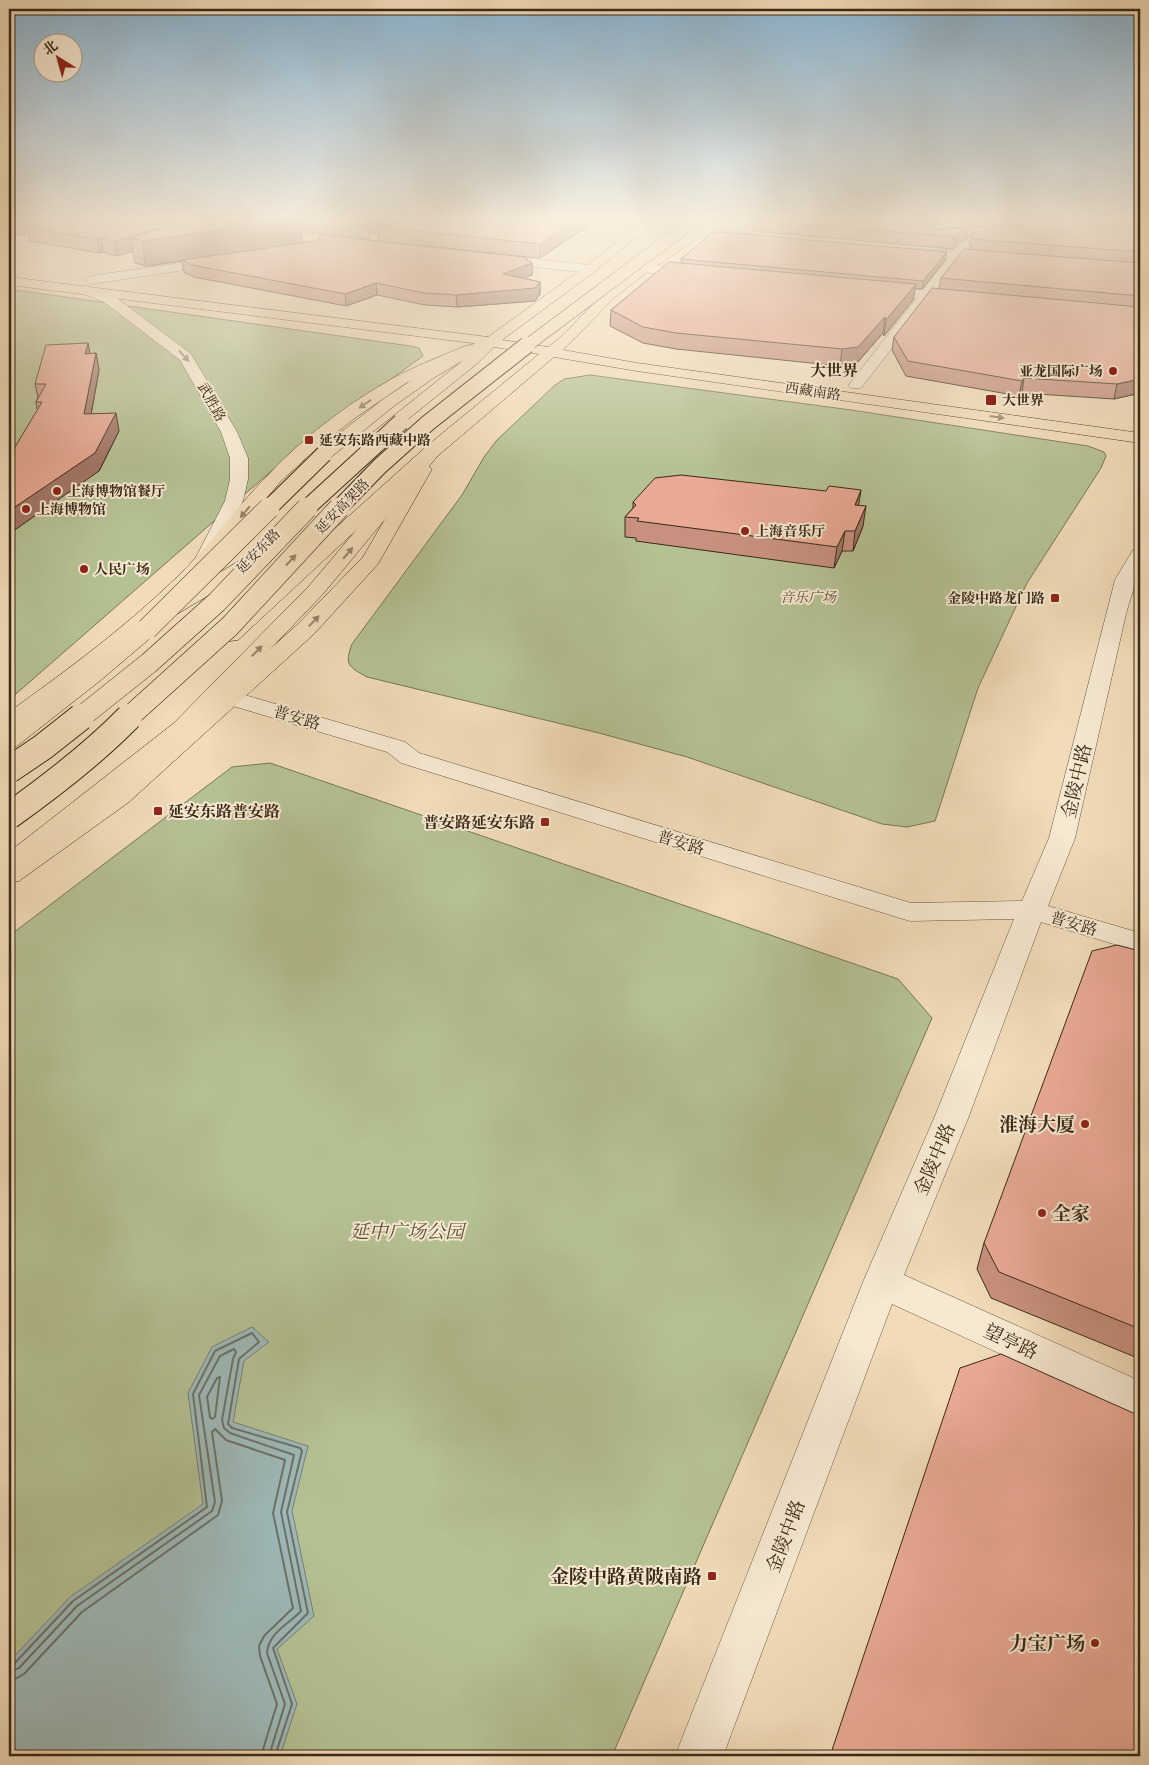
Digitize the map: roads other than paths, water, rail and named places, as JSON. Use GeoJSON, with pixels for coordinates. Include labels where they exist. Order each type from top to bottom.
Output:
{"type":"FeatureCollection","features":[{"type":"Feature","properties":{"kind":"main road"},"geometry":{"type":"LineString","coordinates":[[225,301],[492,339]]}},
{"type":"Feature","properties":{"kind":"main road","name":"延安东路"},"geometry":{"type":"LineString","coordinates":[[9,723],[118,641],[204,561],[255,500],[298,454],[338,423],[402,380],[492,339],[545,301]]}},
{"type":"Feature","properties":{"kind":"main road","name":"延安高架路"},"geometry":{"type":"LineString","coordinates":[[9,770],[43,747],[149,662],[217,602],[312,503],[411,413],[561,301]]}},
{"type":"Feature","properties":{"kind":"main road","name":"延安高架路"},"geometry":{"type":"LineString","coordinates":[[9,814],[36,796],[104,742],[140,705],[230,626],[336,511],[380,466],[428,423],[555,323],[587,301]]}},
{"type":"Feature","properties":{"kind":"main road"},"geometry":{"type":"LineString","coordinates":[[9,814],[245,623],[434,449],[550,352],[564,344],[596,308],[605,301]]}},
{"type":"Feature","properties":{"kind":"main road","name":"延安东路"},"geometry":{"type":"LineString","coordinates":[[9,759],[72,714],[171,635],[212,599],[246,565],[312,493],[375,437],[474,359],[492,339]]}},
{"type":"Feature","properties":{"kind":"main road"},"geometry":{"type":"LineString","coordinates":[[9,741],[93,675],[147,629],[324,454],[423,378],[492,339]]}},
{"type":"Feature","properties":{"kind":"main road","name":"西藏南路"},"geometry":{"type":"LineString","coordinates":[[492,339],[564,344],[1140,424]]}},
{"type":"Feature","properties":{"kind":"main road","name":"西藏南路"},"geometry":{"type":"LineString","coordinates":[[492,339],[550,352],[637,367],[1140,438]]}},
{"type":"Feature","properties":{"kind":"main road"},"geometry":{"type":"LineString","coordinates":[[9,865],[182,728],[316,590],[434,449]]}},
{"type":"Feature","properties":{"kind":"main road"},"geometry":{"type":"LineString","coordinates":[[9,875],[120,796],[306,629],[371,560],[434,449]]}},
{"type":"Feature","properties":{"kind":"main road"},"geometry":{"type":"LineString","coordinates":[[118,641],[246,565]]}},
{"type":"Feature","properties":{"kind":"street","name":"武胜路"},"geometry":{"type":"LineString","coordinates":[[113,301],[186,357],[229,432],[239,458],[238,482],[234,501],[204,561]]}},
{"type":"Feature","properties":{"kind":"street"},"geometry":{"type":"LineString","coordinates":[[856,386],[920,301]]}},
{"type":"Feature","properties":{"kind":"street","name":"金陵中路"},"geometry":{"type":"LineString","coordinates":[[699,1756],[882,1282],[952,1116],[1062,838],[1140,554]]}},
{"type":"Feature","properties":{"kind":"street","name":"普安路"},"geometry":{"type":"LineString","coordinates":[[231,698],[396,747],[410,758],[419,761],[910,912],[1032,910],[1140,943]]}},
{"type":"Feature","properties":{"kind":"street","name":"望亭路"},"geometry":{"type":"LineString","coordinates":[[882,1282],[1140,1400]]}},
{"type":"Feature","properties":{"kind":"water"},"geometry":{"type":"Polygon","coordinates":[[[252,1327],[269,1342],[244,1361],[233,1422],[308,1446],[292,1511],[314,1616],[277,1649],[297,1704],[280,1756],[9,1756],[9,1662],[70,1597],[203,1504],[188,1393],[212,1347],[252,1327]]]}},
{"type":"Feature","properties":{"kind":"place","name":"亚龙国际广场"},"geometry":{"type":"Point","coordinates":[1113,371]}},
{"type":"Feature","properties":{"kind":"place","name":"大世界"},"geometry":{"type":"Point","coordinates":[991,400]}},
{"type":"Feature","properties":{"kind":"place","name":"延安东路西藏中路"},"geometry":{"type":"Point","coordinates":[309,440]}},
{"type":"Feature","properties":{"kind":"place","name":"上海博物馆餐厅"},"geometry":{"type":"Point","coordinates":[57,491]}},
{"type":"Feature","properties":{"kind":"place","name":"上海博物馆"},"geometry":{"type":"Point","coordinates":[26,509]}},
{"type":"Feature","properties":{"kind":"place","name":"上海音乐厅"},"geometry":{"type":"Point","coordinates":[745,531]}},
{"type":"Feature","properties":{"kind":"place","name":"人民广场"},"geometry":{"type":"Point","coordinates":[84,569]}},
{"type":"Feature","properties":{"kind":"place","name":"金陵中路龙门路"},"geometry":{"type":"Point","coordinates":[1055,598]}},
{"type":"Feature","properties":{"kind":"place","name":"延安东路普安路"},"geometry":{"type":"Point","coordinates":[158,811]}},
{"type":"Feature","properties":{"kind":"place","name":"普安路延安东路"},"geometry":{"type":"Point","coordinates":[545,822]}},
{"type":"Feature","properties":{"kind":"place","name":"淮海大厦"},"geometry":{"type":"Point","coordinates":[1085,1124]}},
{"type":"Feature","properties":{"kind":"place","name":"全家"},"geometry":{"type":"Point","coordinates":[1042,1213]}},
{"type":"Feature","properties":{"kind":"place","name":"金陵中路黄陂南路"},"geometry":{"type":"Point","coordinates":[712,1576]}},
{"type":"Feature","properties":{"kind":"place","name":"力宝广场"},"geometry":{"type":"Point","coordinates":[1095,1643]}},
{"type":"Feature","properties":{"kind":"district","name":"大世界"},"geometry":{"type":"Point","coordinates":[834,370]}},
{"type":"Feature","properties":{"kind":"park label","name":"音乐广场"},"geometry":{"type":"Point","coordinates":[808,597]}},
{"type":"Feature","properties":{"kind":"park label","name":"延中广场公园"},"geometry":{"type":"Point","coordinates":[407,1231]}}]}
